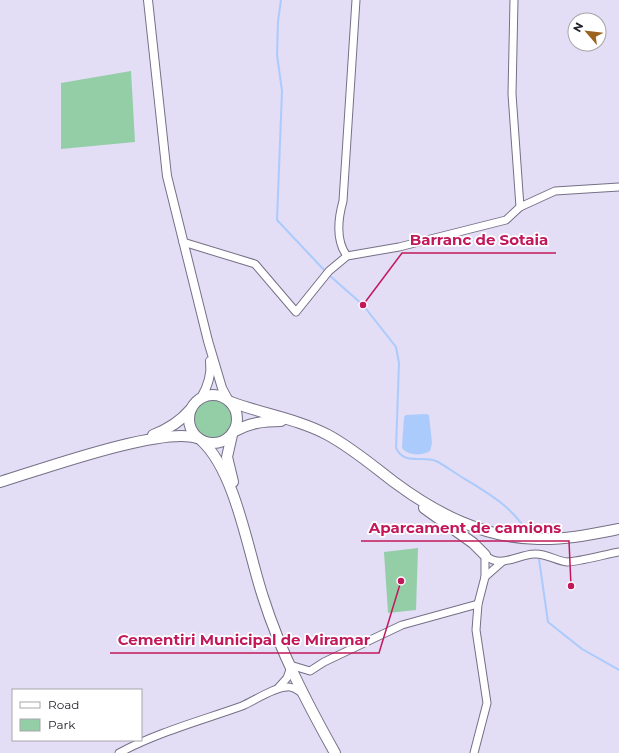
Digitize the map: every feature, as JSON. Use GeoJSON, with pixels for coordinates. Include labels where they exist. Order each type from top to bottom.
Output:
{"type":"FeatureCollection","features":[{"type":"Feature","properties":{"kind":"main road"},"geometry":{"type":"LineString","coordinates":[[119,447],[174,426],[183,419],[201,398],[211,395],[222,396],[230,402],[236,410],[238,419],[232,434],[227,457],[240,515],[263,597],[303,694],[335,753]]}},
{"type":"Feature","properties":{"kind":"main road"},"geometry":{"type":"LineString","coordinates":[[230,402],[299,422],[330,436],[411,493],[458,521],[482,530],[506,536],[547,539],[619,529]]}},
{"type":"Feature","properties":{"kind":"main road"},"geometry":{"type":"LineString","coordinates":[[192,408],[189,416],[189,424],[199,439],[214,453],[240,515]]}},
{"type":"Feature","properties":{"kind":"main road"},"geometry":{"type":"LineString","coordinates":[[0,482],[119,447],[161,437],[188,436],[213,444],[224,441],[244,426],[259,422],[299,422]]}},
{"type":"Feature","properties":{"kind":"main road"},"geometry":{"type":"LineString","coordinates":[[411,493],[418,503],[435,518],[473,543],[485,555]]}},
{"type":"Feature","properties":{"kind":"street"},"geometry":{"type":"LineString","coordinates":[[148,0],[167,176],[208,341],[222,388],[230,402]]}},
{"type":"Feature","properties":{"kind":"street"},"geometry":{"type":"LineString","coordinates":[[347,256],[341,248],[339,216],[343,201],[356,0]]}},
{"type":"Feature","properties":{"kind":"street"},"geometry":{"type":"LineString","coordinates":[[514,0],[512,94],[520,207]]}},
{"type":"Feature","properties":{"kind":"street"},"geometry":{"type":"LineString","coordinates":[[184,242],[255,264],[296,312],[327,274],[347,256],[399,247],[506,220],[520,207],[539,197],[563,190],[619,187]]}},
{"type":"Feature","properties":{"kind":"street"},"geometry":{"type":"LineString","coordinates":[[201,398],[208,386],[211,370],[208,341]]}},
{"type":"Feature","properties":{"kind":"street"},"geometry":{"type":"LineString","coordinates":[[485,555],[492,560],[502,562],[535,554],[541,554],[567,565],[619,552]]}},
{"type":"Feature","properties":{"kind":"street"},"geometry":{"type":"LineString","coordinates":[[474,753],[485,715],[487,698],[477,640],[478,604],[485,577],[485,555]]}},
{"type":"Feature","properties":{"kind":"street"},"geometry":{"type":"LineString","coordinates":[[485,577],[502,562]]}},
{"type":"Feature","properties":{"kind":"street"},"geometry":{"type":"LineString","coordinates":[[276,690],[287,678],[291,666],[310,671],[324,662],[402,625],[478,604]]}},
{"type":"Feature","properties":{"kind":"street"},"geometry":{"type":"LineString","coordinates":[[142,741],[186,724],[252,702],[276,690],[286,687],[303,694]]}},
{"type":"Feature","properties":{"kind":"street"},"geometry":{"type":"LineString","coordinates":[[119,753],[142,741]]}},
{"type":"Feature","properties":{"kind":"green space"},"geometry":{"type":"Polygon","coordinates":[[[131,71],[135,142],[61,149],[61,83],[131,71]]]}},
{"type":"Feature","properties":{"kind":"green space"},"geometry":{"type":"Polygon","coordinates":[[[218,398],[225,401],[231,407],[234,418],[233,426],[225,435],[218,438],[210,438],[203,435],[195,426],[194,414],[197,407],[206,399],[218,398]]]}},
{"type":"Feature","properties":{"kind":"green space"},"geometry":{"type":"Polygon","coordinates":[[[418,548],[416,610],[388,613],[384,552],[418,548]]]}},
{"type":"Feature","properties":{"kind":"water"},"geometry":{"type":"Polygon","coordinates":[[[406,415],[429,415],[432,443],[430,451],[419,454],[408,453],[402,448],[404,417],[406,415]]]}},
{"type":"Feature","properties":{"kind":"waterway"},"geometry":{"type":"LineString","coordinates":[[281,0],[278,21],[277,55],[282,91],[277,220],[326,272]]}},
{"type":"Feature","properties":{"kind":"waterway"},"geometry":{"type":"LineString","coordinates":[[329,275],[363,305],[396,347],[399,363],[396,448],[404,457],[414,459],[430,459],[436,461],[479,487],[514,514],[527,532]]}},
{"type":"Feature","properties":{"kind":"waterway"},"geometry":{"type":"LineString","coordinates":[[539,559],[548,622],[582,649],[619,670]]}},
{"type":"Feature","properties":{"kind":"place","name":"Barranc de Sotaia"},"geometry":{"type":"Point","coordinates":[363,305]}},
{"type":"Feature","properties":{"kind":"place","name":"Cementiri Municipal de Miramar"},"geometry":{"type":"Point","coordinates":[401,581]}},
{"type":"Feature","properties":{"kind":"place","name":"Aparcament de camions"},"geometry":{"type":"Point","coordinates":[571,586]}}]}
